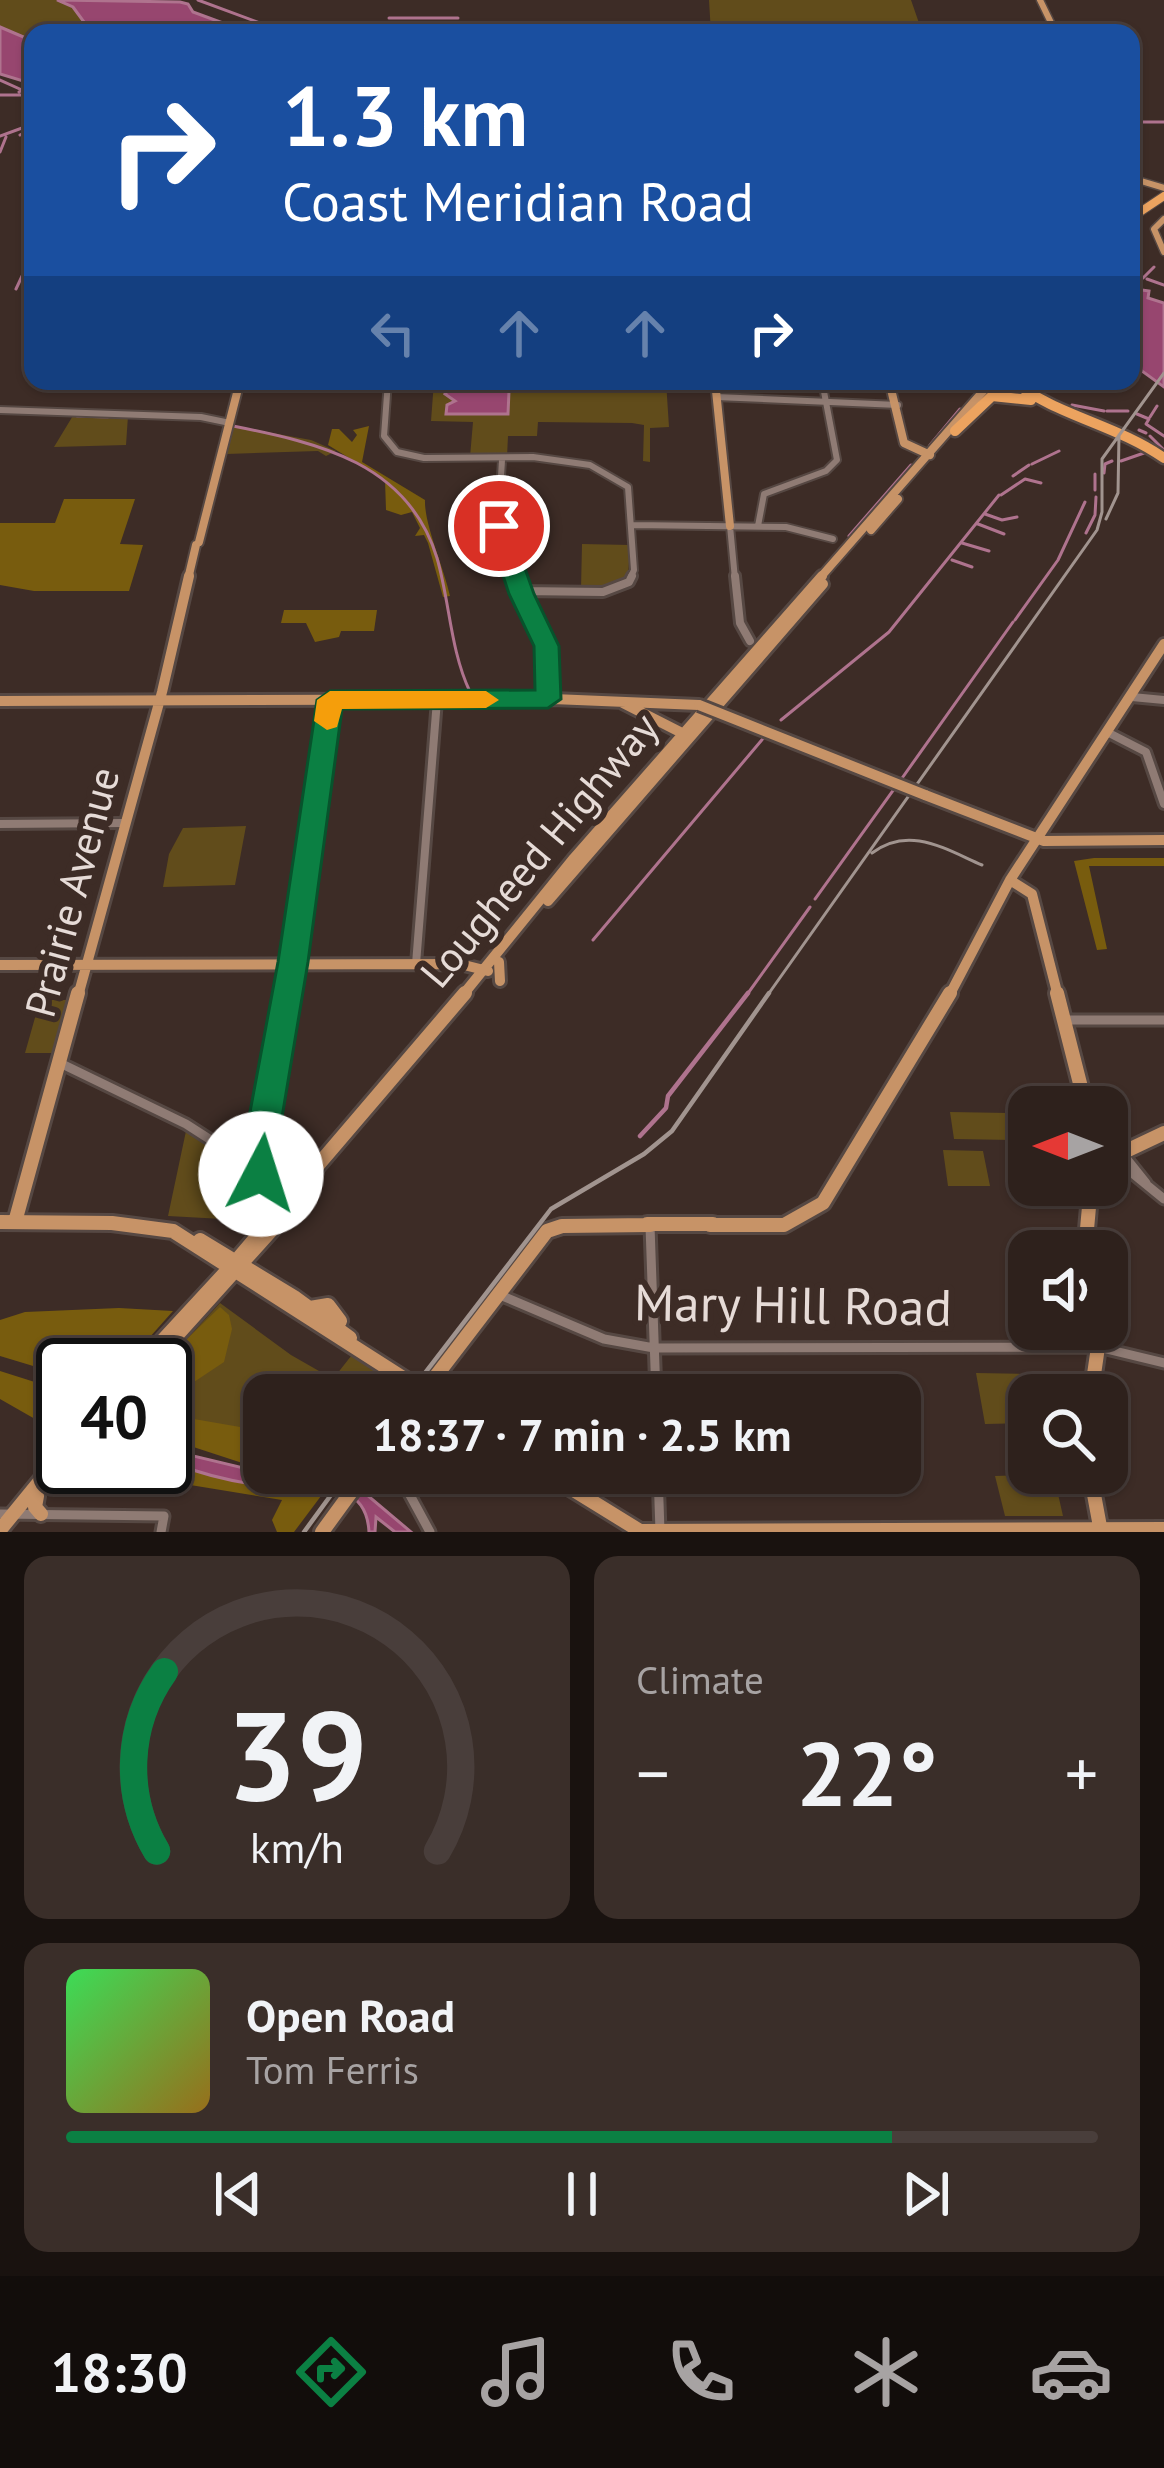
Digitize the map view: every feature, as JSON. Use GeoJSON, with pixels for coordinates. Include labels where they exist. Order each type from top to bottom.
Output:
{"type":"FeatureCollection","features":[{"type":"Feature","properties":{"kind":"highway"},"geometry":{"type":"LineString","coordinates":[[1140,212],[1164,192]]}},
{"type":"Feature","properties":{"kind":"highway"},"geometry":{"type":"LineString","coordinates":[[1012,390],[1025,398]]}},
{"type":"Feature","properties":{"kind":"highway"},"geometry":{"type":"LineString","coordinates":[[1018,390],[1125,432],[1164,456]]}},
{"type":"Feature","properties":{"kind":"highway"},"geometry":{"type":"LineString","coordinates":[[1036,390],[1073,411]]}},
{"type":"Feature","properties":{"kind":"highway"},"geometry":{"type":"LineString","coordinates":[[955,431],[992,396],[1025,398],[1073,411]]}},
{"type":"Feature","properties":{"kind":"main road"},"geometry":{"type":"LineString","coordinates":[[1164,219],[1154,229],[1164,252]]}},
{"type":"Feature","properties":{"kind":"main road","name":"Prairie Avenue"},"geometry":{"type":"LineString","coordinates":[[16,1219],[160,699],[238,390]]}},
{"type":"Feature","properties":{"kind":"main road"},"geometry":{"type":"LineString","coordinates":[[716,390],[730,526]]}},
{"type":"Feature","properties":{"kind":"main road"},"geometry":{"type":"LineString","coordinates":[[893,390],[903,440],[932,455]]}},
{"type":"Feature","properties":{"kind":"main road","name":"Lougheed Highway"},"geometry":{"type":"LineString","coordinates":[[932,455],[988,390]]}},
{"type":"Feature","properties":{"kind":"main road","name":"Lougheed Highway"},"geometry":{"type":"LineString","coordinates":[[176,1338],[239,1273],[628,794],[846,543],[990,390]]}},
{"type":"Feature","properties":{"kind":"main road"},"geometry":{"type":"LineString","coordinates":[[896,405],[907,440],[932,455]]}},
{"type":"Feature","properties":{"kind":"main road","name":"Lougheed Highway"},"geometry":{"type":"LineString","coordinates":[[169,1338],[239,1273],[294,1194],[651,782],[686,727],[730,692],[819,589],[846,543]]}},
{"type":"Feature","properties":{"kind":"main road"},"geometry":{"type":"LineString","coordinates":[[438,1374],[547,1231],[559,1226],[762,1225],[800,1220],[825,1201],[1039,838],[1164,644]]}},
{"type":"Feature","properties":{"kind":"main road"},"geometry":{"type":"LineString","coordinates":[[730,692],[756,645]]}},
{"type":"Feature","properties":{"kind":"main road"},"geometry":{"type":"LineString","coordinates":[[1134,693],[1149,700]]}},
{"type":"Feature","properties":{"kind":"main road"},"geometry":{"type":"LineString","coordinates":[[572,700],[656,701],[686,727]]}},
{"type":"Feature","properties":{"kind":"main road"},"geometry":{"type":"LineString","coordinates":[[0,701],[640,700],[686,727]]}},
{"type":"Feature","properties":{"kind":"main road"},"geometry":{"type":"LineString","coordinates":[[640,700],[646,715]]}},
{"type":"Feature","properties":{"kind":"main road"},"geometry":{"type":"LineString","coordinates":[[614,701],[686,727],[926,794],[1039,838],[1164,840]]}},
{"type":"Feature","properties":{"kind":"main road"},"geometry":{"type":"LineString","coordinates":[[646,715],[656,701]]}},
{"type":"Feature","properties":{"kind":"main road"},"geometry":{"type":"LineString","coordinates":[[609,832],[628,794]]}},
{"type":"Feature","properties":{"kind":"main road"},"geometry":{"type":"LineString","coordinates":[[1016,882],[1065,1020],[1081,1086]]}},
{"type":"Feature","properties":{"kind":"main road"},"geometry":{"type":"LineString","coordinates":[[0,965],[416,964],[487,971]]}},
{"type":"Feature","properties":{"kind":"main road"},"geometry":{"type":"LineString","coordinates":[[1128,1150],[1164,1133]]}},
{"type":"Feature","properties":{"kind":"main road"},"geometry":{"type":"LineString","coordinates":[[16,1219],[169,1224],[239,1273],[310,1308],[365,1353]]}},
{"type":"Feature","properties":{"kind":"main road"},"geometry":{"type":"LineString","coordinates":[[112,1223],[168,1229],[396,1374]]}},
{"type":"Feature","properties":{"kind":"main road"},"geometry":{"type":"LineString","coordinates":[[6,1522],[36,1486]]}},
{"type":"Feature","properties":{"kind":"main road"},"geometry":{"type":"LineString","coordinates":[[322,1532],[350,1494]]}},
{"type":"Feature","properties":{"kind":"main road"},"geometry":{"type":"LineString","coordinates":[[578,1494],[632,1529],[661,1532],[1164,1529]]}},
{"type":"Feature","properties":{"kind":"main road"},"geometry":{"type":"LineString","coordinates":[[1094,1494],[1101,1531]]}},
{"type":"Feature","properties":{"kind":"main road"},"geometry":{"type":"LineString","coordinates":[[6,1522],[37,1496]]}},
{"type":"Feature","properties":{"kind":"main road"},"geometry":{"type":"LineString","coordinates":[[37,1496],[34,1507],[41,1514]]}},
{"type":"Feature","properties":{"kind":"street"},"geometry":{"type":"LineString","coordinates":[[387,390],[384,436],[392,449],[422,458],[578,461],[606,468],[629,489],[634,572],[622,587],[603,592],[520,591]]}},
{"type":"Feature","properties":{"kind":"street"},"geometry":{"type":"LineString","coordinates":[[758,526],[767,494],[824,472],[835,463],[838,452],[824,390]]}},
{"type":"Feature","properties":{"kind":"street"},"geometry":{"type":"LineString","coordinates":[[716,397],[896,405]]}},
{"type":"Feature","properties":{"kind":"street"},"geometry":{"type":"LineString","coordinates":[[0,410],[201,417],[230,423]]}},
{"type":"Feature","properties":{"kind":"street"},"geometry":{"type":"LineString","coordinates":[[502,460],[498,522],[520,591],[547,648],[548,699]]}},
{"type":"Feature","properties":{"kind":"street"},"geometry":{"type":"LineString","coordinates":[[633,525],[792,527],[846,543]]}},
{"type":"Feature","properties":{"kind":"street"},"geometry":{"type":"LineString","coordinates":[[730,526],[740,623],[756,645]]}},
{"type":"Feature","properties":{"kind":"street"},"geometry":{"type":"LineString","coordinates":[[256,1171],[330,700]]}},
{"type":"Feature","properties":{"kind":"street"},"geometry":{"type":"LineString","coordinates":[[416,964],[437,700]]}},
{"type":"Feature","properties":{"kind":"street"},"geometry":{"type":"LineString","coordinates":[[1149,700],[1164,700]]}},
{"type":"Feature","properties":{"kind":"street"},"geometry":{"type":"LineString","coordinates":[[1109,733],[1146,752],[1164,804]]}},
{"type":"Feature","properties":{"kind":"street"},"geometry":{"type":"LineString","coordinates":[[0,824],[124,823]]}},
{"type":"Feature","properties":{"kind":"street"},"geometry":{"type":"LineString","coordinates":[[1065,1020],[1164,1020]]}},
{"type":"Feature","properties":{"kind":"street"},"geometry":{"type":"LineString","coordinates":[[62,1064],[186,1124],[294,1194]]}},
{"type":"Feature","properties":{"kind":"street"},"geometry":{"type":"LineString","coordinates":[[1128,1169],[1164,1199]]}},
{"type":"Feature","properties":{"kind":"street"},"geometry":{"type":"LineString","coordinates":[[650,1225],[655,1374]]}},
{"type":"Feature","properties":{"kind":"street","name":"Mary Hill Road"},"geometry":{"type":"LineString","coordinates":[[499,1294],[604,1339],[654,1348],[1008,1347]]}},
{"type":"Feature","properties":{"kind":"street","name":"Mary Hill Road"},"geometry":{"type":"LineString","coordinates":[[1110,1350],[1164,1364]]}},
{"type":"Feature","properties":{"kind":"street"},"geometry":{"type":"LineString","coordinates":[[408,1494],[430,1532]]}},
{"type":"Feature","properties":{"kind":"street"},"geometry":{"type":"LineString","coordinates":[[659,1494],[661,1532]]}},
{"type":"Feature","properties":{"kind":"street"},"geometry":{"type":"LineString","coordinates":[[6,1522],[41,1514],[164,1516],[161,1532]]}},
{"type":"Feature","properties":{"kind":"shaded area"},"geometry":{"type":"Polygon","coordinates":[[[0,0],[57,0],[103,22],[24,24],[24,38],[0,29],[0,0]]]}},
{"type":"Feature","properties":{"kind":"shaded area"},"geometry":{"type":"Polygon","coordinates":[[[57,0],[180,2],[226,24],[85,24],[73,7],[57,0]]]}},
{"type":"Feature","properties":{"kind":"shaded area"},"geometry":{"type":"Polygon","coordinates":[[[709,0],[911,0],[919,23],[833,24],[710,24],[709,0]]]}},
{"type":"Feature","properties":{"kind":"shaded area"},"geometry":{"type":"Polygon","coordinates":[[[0,27],[24,37],[24,81],[0,74],[0,27]]]}},
{"type":"Feature","properties":{"kind":"shaded area"},"geometry":{"type":"Polygon","coordinates":[[[1140,291],[1149,291],[1148,298],[1164,303],[1164,387],[1140,370],[1140,291]]]}},
{"type":"Feature","properties":{"kind":"shaded area"},"geometry":{"type":"Polygon","coordinates":[[[433,390],[667,390],[669,427],[650,428],[650,462],[643,461],[644,425],[538,422],[537,436],[508,436],[507,457],[470,457],[473,422],[431,421],[433,390]]]}},
{"type":"Feature","properties":{"kind":"shaded area"},"geometry":{"type":"Polygon","coordinates":[[[448,390],[508,390],[508,414],[446,414],[447,405],[455,401],[445,394],[448,390]]]}},
{"type":"Feature","properties":{"kind":"shaded area"},"geometry":{"type":"Polygon","coordinates":[[[74,414],[128,416],[126,445],[54,447],[74,414]]]}},
{"type":"Feature","properties":{"kind":"shaded area"},"geometry":{"type":"Polygon","coordinates":[[[234,426],[311,440],[336,451],[326,456],[318,451],[226,454],[234,426]]]}},
{"type":"Feature","properties":{"kind":"shaded area"},"geometry":{"type":"Polygon","coordinates":[[[369,426],[362,462],[425,500],[450,596],[443,597],[424,535],[415,536],[420,528],[412,512],[401,515],[386,510],[385,480],[328,445],[332,429],[339,429],[352,442],[357,435],[353,430],[369,426]]]}},
{"type":"Feature","properties":{"kind":"shaded area"},"geometry":{"type":"Polygon","coordinates":[[[64,499],[135,499],[120,544],[143,545],[129,591],[34,591],[0,585],[0,523],[55,523],[64,499]]]}},
{"type":"Feature","properties":{"kind":"shaded area"},"geometry":{"type":"Polygon","coordinates":[[[582,544],[630,545],[628,578],[602,589],[581,589],[582,544]]]}},
{"type":"Feature","properties":{"kind":"shaded area"},"geometry":{"type":"Polygon","coordinates":[[[284,610],[377,610],[374,631],[341,631],[339,637],[315,642],[306,623],[281,623],[284,610]]]}},
{"type":"Feature","properties":{"kind":"shaded area"},"geometry":{"type":"Polygon","coordinates":[[[246,826],[235,885],[163,887],[169,854],[183,828],[246,826]]]}},
{"type":"Feature","properties":{"kind":"shaded area"},"geometry":{"type":"Polygon","coordinates":[[[1164,858],[1164,866],[1089,866],[1107,949],[1097,950],[1074,861],[1164,858]]]}},
{"type":"Feature","properties":{"kind":"shaded area"},"geometry":{"type":"Polygon","coordinates":[[[40,1000],[72,1000],[58,1053],[25,1053],[40,1000]]]}},
{"type":"Feature","properties":{"kind":"shaded area"},"geometry":{"type":"Polygon","coordinates":[[[950,1112],[1008,1113],[1008,1140],[954,1139],[950,1112]]]}},
{"type":"Feature","properties":{"kind":"shaded area"},"geometry":{"type":"Polygon","coordinates":[[[186,1131],[248,1174],[241,1220],[168,1216],[186,1131]]]}},
{"type":"Feature","properties":{"kind":"shaded area"},"geometry":{"type":"Polygon","coordinates":[[[943,1150],[983,1151],[990,1186],[948,1186],[943,1150]]]}},
{"type":"Feature","properties":{"kind":"shaded area"},"geometry":{"type":"Polygon","coordinates":[[[220,1303],[324,1374],[243,1374],[243,1461],[192,1443],[192,1338],[188,1338],[220,1303]]]}},
{"type":"Feature","properties":{"kind":"shaded area"},"geometry":{"type":"Polygon","coordinates":[[[220,1307],[229,1315],[232,1329],[224,1362],[192,1383],[192,1338],[188,1338],[220,1307]]]}},
{"type":"Feature","properties":{"kind":"shaded area"},"geometry":{"type":"Polygon","coordinates":[[[173,1311],[149,1338],[36,1338],[36,1367],[0,1356],[0,1320],[25,1312],[173,1311]]]}},
{"type":"Feature","properties":{"kind":"shaded area"},"geometry":{"type":"Polygon","coordinates":[[[355,1351],[386,1370],[385,1374],[337,1374],[355,1351]]]}},
{"type":"Feature","properties":{"kind":"shaded area"},"geometry":{"type":"Polygon","coordinates":[[[0,1371],[36,1382],[36,1420],[0,1399],[0,1371]]]}},
{"type":"Feature","properties":{"kind":"shaded area"},"geometry":{"type":"Polygon","coordinates":[[[976,1373],[1030,1374],[1008,1374],[1008,1423],[985,1424],[976,1373]]]}},
{"type":"Feature","properties":{"kind":"shaded area"},"geometry":{"type":"Polygon","coordinates":[[[192,1419],[243,1427],[243,1463],[192,1446],[192,1419]]]}},
{"type":"Feature","properties":{"kind":"shaded area"},"geometry":{"type":"Polygon","coordinates":[[[192,1456],[243,1468],[243,1482],[192,1469],[192,1456]]]}},
{"type":"Feature","properties":{"kind":"shaded area"},"geometry":{"type":"Polygon","coordinates":[[[192,1469],[243,1477],[243,1494],[192,1485],[192,1469]]]}},
{"type":"Feature","properties":{"kind":"shaded area"},"geometry":{"type":"Polygon","coordinates":[[[995,1476],[1008,1476],[1008,1494],[1058,1494],[1063,1516],[1005,1516],[995,1476]]]}},
{"type":"Feature","properties":{"kind":"shaded area"},"geometry":{"type":"Polygon","coordinates":[[[245,1494],[322,1494],[294,1532],[277,1532],[272,1520],[282,1500],[245,1494]]]}},
{"type":"Feature","properties":{"kind":"shaded area"},"geometry":{"type":"Polygon","coordinates":[[[346,1494],[366,1494],[411,1532],[395,1532],[376,1517],[375,1532],[369,1532],[357,1501],[346,1494]]]}},
{"type":"Feature","properties":{"kind":"waterway"},"geometry":{"type":"LineString","coordinates":[[198,0],[263,24]]}},
{"type":"Feature","properties":{"kind":"waterway"},"geometry":{"type":"LineString","coordinates":[[389,18],[458,18]]}},
{"type":"Feature","properties":{"kind":"waterway"},"geometry":{"type":"LineString","coordinates":[[0,80],[22,90],[19,92]]}},
{"type":"Feature","properties":{"kind":"waterway"},"geometry":{"type":"LineString","coordinates":[[0,95],[24,95]]}},
{"type":"Feature","properties":{"kind":"waterway"},"geometry":{"type":"LineString","coordinates":[[1140,122],[1164,122]]}},
{"type":"Feature","properties":{"kind":"waterway"},"geometry":{"type":"LineString","coordinates":[[0,136],[24,127]]}},
{"type":"Feature","properties":{"kind":"waterway"},"geometry":{"type":"LineString","coordinates":[[20,135],[24,133]]}},
{"type":"Feature","properties":{"kind":"waterway"},"geometry":{"type":"LineString","coordinates":[[0,152],[6,137]]}},
{"type":"Feature","properties":{"kind":"waterway"},"geometry":{"type":"LineString","coordinates":[[1143,278],[1154,267]]}},
{"type":"Feature","properties":{"kind":"waterway"},"geometry":{"type":"LineString","coordinates":[[16,289],[23,274]]}},
{"type":"Feature","properties":{"kind":"waterway"},"geometry":{"type":"LineString","coordinates":[[1147,279],[1164,285]]}},
{"type":"Feature","properties":{"kind":"waterway"},"geometry":{"type":"LineString","coordinates":[[1072,405],[1104,411]]}},
{"type":"Feature","properties":{"kind":"waterway"},"geometry":{"type":"LineString","coordinates":[[1150,417],[1157,406]]}},
{"type":"Feature","properties":{"kind":"waterway"},"geometry":{"type":"LineString","coordinates":[[930,445],[960,409]]}},
{"type":"Feature","properties":{"kind":"waterway"},"geometry":{"type":"LineString","coordinates":[[1107,411],[1128,411]]}},
{"type":"Feature","properties":{"kind":"waterway"},"geometry":{"type":"LineString","coordinates":[[1137,414],[1149,419],[1146,424],[1164,436]]}},
{"type":"Feature","properties":{"kind":"waterway"},"geometry":{"type":"LineString","coordinates":[[77,416],[108,417]]}},
{"type":"Feature","properties":{"kind":"waterway"},"geometry":{"type":"LineString","coordinates":[[233,426],[328,450],[382,479],[405,500],[437,558],[458,659],[470,692]]}},
{"type":"Feature","properties":{"kind":"waterway"},"geometry":{"type":"LineString","coordinates":[[1139,430],[1146,433]]}},
{"type":"Feature","properties":{"kind":"waterway"},"geometry":{"type":"LineString","coordinates":[[1150,436],[1164,450]]}},
{"type":"Feature","properties":{"kind":"waterway"},"geometry":{"type":"LineString","coordinates":[[1032,464],[1059,451]]}},
{"type":"Feature","properties":{"kind":"waterway"},"geometry":{"type":"LineString","coordinates":[[1121,461],[1144,453]]}},
{"type":"Feature","properties":{"kind":"waterway"},"geometry":{"type":"LineString","coordinates":[[1104,473],[1105,464],[1112,461]]}},
{"type":"Feature","properties":{"kind":"waterway"},"geometry":{"type":"LineString","coordinates":[[849,536],[911,465]]}},
{"type":"Feature","properties":{"kind":"waterway"},"geometry":{"type":"LineString","coordinates":[[1013,476],[1029,465]]}},
{"type":"Feature","properties":{"kind":"waterway"},"geometry":{"type":"LineString","coordinates":[[1095,474],[1095,490]]}},
{"type":"Feature","properties":{"kind":"waterway"},"geometry":{"type":"LineString","coordinates":[[1001,495],[1025,479],[1041,483]]}},
{"type":"Feature","properties":{"kind":"waterway"},"geometry":{"type":"LineString","coordinates":[[781,720],[889,632],[999,495]]}},
{"type":"Feature","properties":{"kind":"waterway"},"geometry":{"type":"LineString","coordinates":[[1086,533],[1095,515],[1096,497]]}},
{"type":"Feature","properties":{"kind":"waterway"},"geometry":{"type":"LineString","coordinates":[[1015,620],[1058,560],[1085,502]]}},
{"type":"Feature","properties":{"kind":"waterway"},"geometry":{"type":"LineString","coordinates":[[985,514],[1002,520],[1017,517]]}},
{"type":"Feature","properties":{"kind":"waterway"},"geometry":{"type":"LineString","coordinates":[[978,524],[1004,534]]}},
{"type":"Feature","properties":{"kind":"waterway"},"geometry":{"type":"LineString","coordinates":[[962,543],[989,551]]}},
{"type":"Feature","properties":{"kind":"waterway"},"geometry":{"type":"LineString","coordinates":[[952,560],[972,567]]}},
{"type":"Feature","properties":{"kind":"waterway"},"geometry":{"type":"LineString","coordinates":[[900,781],[1013,622]]}},
{"type":"Feature","properties":{"kind":"waterway"},"geometry":{"type":"LineString","coordinates":[[593,940],[766,735]]}},
{"type":"Feature","properties":{"kind":"waterway"},"geometry":{"type":"LineString","coordinates":[[815,899],[894,789]]}},
{"type":"Feature","properties":{"kind":"waterway"},"geometry":{"type":"LineString","coordinates":[[746,996],[810,907]]}},
{"type":"Feature","properties":{"kind":"waterway"},"geometry":{"type":"LineString","coordinates":[[640,1136],[666,1108],[668,1096],[748,993]]}},
{"type":"Feature","properties":{"kind":"railway"},"geometry":{"type":"LineString","coordinates":[[1119,435],[1164,373]]}},
{"type":"Feature","properties":{"kind":"railway"},"geometry":{"type":"LineString","coordinates":[[767,996],[1097,530],[1102,512],[1102,459],[1119,435]]}},
{"type":"Feature","properties":{"kind":"railway"},"geometry":{"type":"LineString","coordinates":[[1106,519],[1118,493],[1119,435]]}},
{"type":"Feature","properties":{"kind":"railway"},"geometry":{"type":"LineString","coordinates":[[872,853],[913,840],[982,865]]}},
{"type":"Feature","properties":{"kind":"railway"},"geometry":{"type":"LineString","coordinates":[[424,1374],[551,1209],[644,1154],[672,1131],[769,993]]}},
{"type":"Feature","properties":{"kind":"railway"},"geometry":{"type":"LineString","coordinates":[[304,1532],[332,1494]]}},
{"type":"Feature","properties":{"kind":"slow traffic"},"geometry":{"type":"LineString","coordinates":[[327,721],[330,700],[486,700]]}},
{"type":"Feature","properties":{"kind":"route"},"geometry":{"type":"LineString","coordinates":[[261,1174],[256,1171],[293,962],[330,700],[548,699],[547,646],[522,594],[499,526]]}}]}
